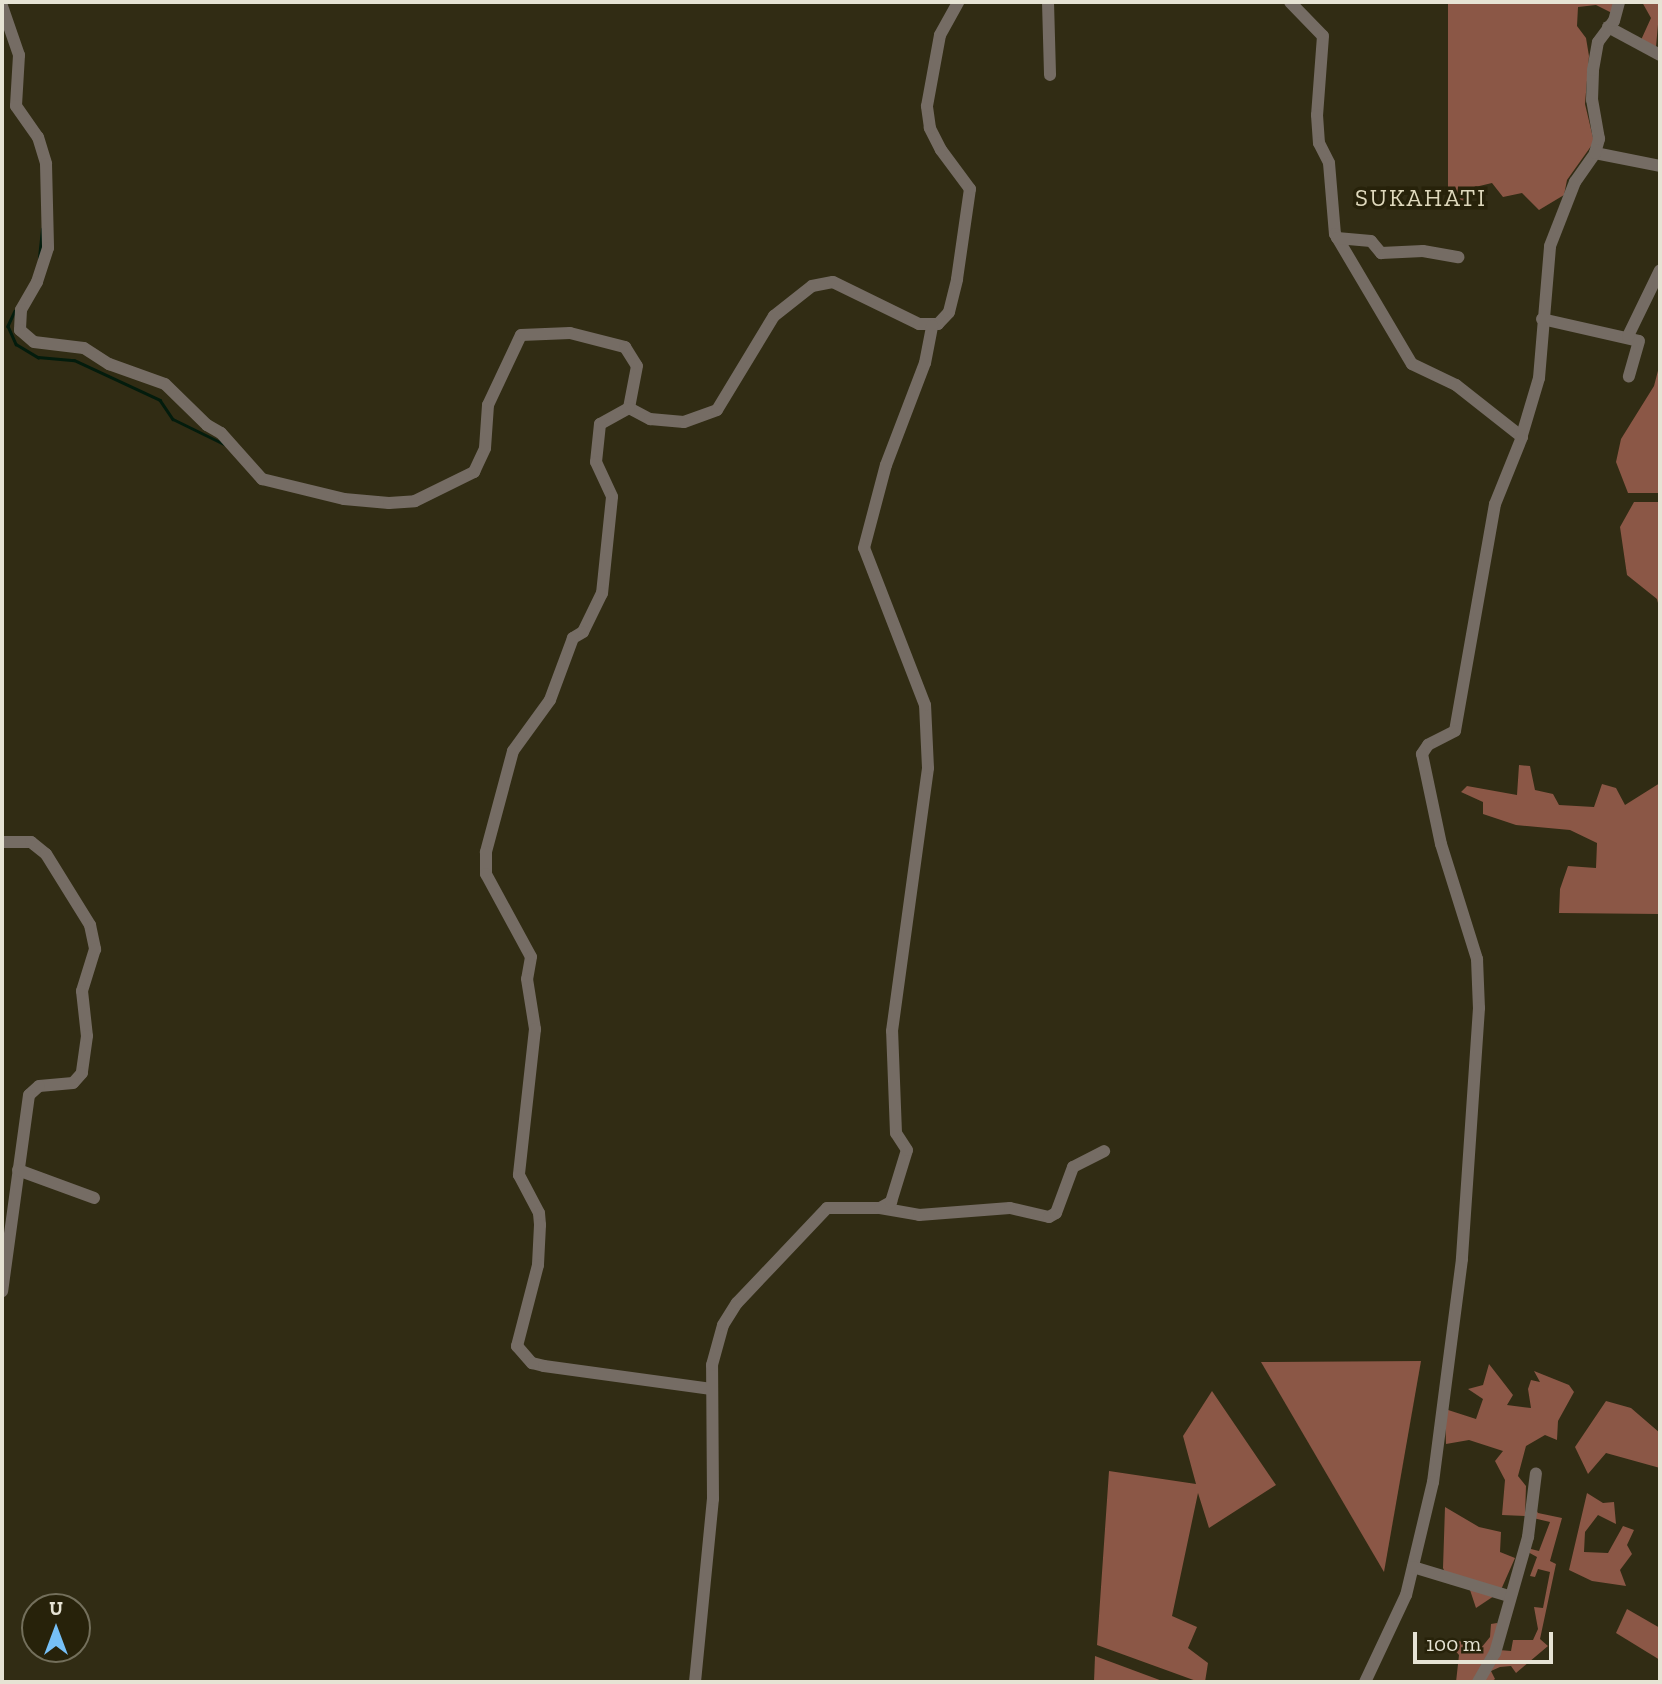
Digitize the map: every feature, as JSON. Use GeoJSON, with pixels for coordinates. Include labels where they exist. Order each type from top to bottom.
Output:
{"type":"FeatureCollection","features":[{"type":"Feature","properties":{"kind":"street"},"geometry":{"type":"LineString","coordinates":[[880,1209],[894,1198],[907,1150],[896,1133],[892,1031],[928,768],[925,705],[864,548],[886,465],[906,418],[932,330],[949,312],[970,189],[941,150],[930,128],[927,106],[940,35],[958,2]]}},
{"type":"Feature","properties":{"kind":"street"},"geometry":{"type":"LineString","coordinates":[[1048,2],[1050,75]]}},
{"type":"Feature","properties":{"kind":"street"},"geometry":{"type":"LineString","coordinates":[[1290,2],[1323,36],[1316,82],[1319,144],[1327,155],[1337,238],[1412,364],[1457,386],[1522,435]]}},
{"type":"Feature","properties":{"kind":"street"},"geometry":{"type":"LineString","coordinates":[[1365,1682],[1402,1606],[1433,1482],[1462,1259],[1480,989],[1477,959],[1441,844],[1422,754],[1428,745],[1455,731],[1495,504],[1522,435],[1539,378],[1550,246],[1574,182],[1595,153],[1599,139],[1591,85],[1598,42],[1619,2]]}},
{"type":"Feature","properties":{"kind":"street"},"geometry":{"type":"LineString","coordinates":[[2,6],[19,55],[16,106],[38,137],[46,164],[48,248],[37,282],[21,310],[20,330],[34,342],[84,348],[109,364],[165,384],[207,425],[221,433],[262,479],[377,505],[411,502],[471,476],[485,448],[488,405],[522,335],[570,333],[625,347],[637,366],[624,410],[600,424],[596,456],[612,497],[602,593],[583,632],[573,638],[550,700],[513,751],[486,852],[486,874],[531,957],[527,979],[535,1029],[519,1175],[539,1213],[540,1225],[538,1265],[517,1346],[532,1363],[544,1366],[711,1389]]}},
{"type":"Feature","properties":{"kind":"street"},"geometry":{"type":"LineString","coordinates":[[1608,27],[1660,55]]}},
{"type":"Feature","properties":{"kind":"street"},"geometry":{"type":"LineString","coordinates":[[1595,153],[1660,166]]}},
{"type":"Feature","properties":{"kind":"street"},"geometry":{"type":"LineString","coordinates":[[1337,238],[1371,241],[1381,253],[1423,251],[1458,257]]}},
{"type":"Feature","properties":{"kind":"street"},"geometry":{"type":"LineString","coordinates":[[1628,335],[1660,270]]}},
{"type":"Feature","properties":{"kind":"street"},"geometry":{"type":"LineString","coordinates":[[624,410],[650,419],[684,422],[717,410],[779,310],[812,286],[840,285],[932,330]]}},
{"type":"Feature","properties":{"kind":"street"},"geometry":{"type":"LineString","coordinates":[[1542,319],[1628,335],[1639,341],[1640,347],[1629,377]]}},
{"type":"Feature","properties":{"kind":"street"},"geometry":{"type":"LineString","coordinates":[[2,842],[22,840],[39,846],[90,925],[95,940],[82,991],[87,1036],[82,1073],[67,1085],[39,1086],[31,1091],[2,1291]]}},
{"type":"Feature","properties":{"kind":"street"},"geometry":{"type":"LineString","coordinates":[[695,1682],[713,1499],[711,1389],[717,1343],[728,1316],[824,1210],[836,1206],[919,1215],[1010,1208],[1049,1217],[1056,1213],[1073,1167],[1104,1151]]}},
{"type":"Feature","properties":{"kind":"street"},"geometry":{"type":"LineString","coordinates":[[18,1170],[94,1198]]}},
{"type":"Feature","properties":{"kind":"street"},"geometry":{"type":"LineString","coordinates":[[1478,1682],[1495,1653],[1531,1525],[1536,1473]]}},
{"type":"Feature","properties":{"kind":"street"},"geometry":{"type":"LineString","coordinates":[[1413,1567],[1509,1596]]}},
{"type":"Feature","properties":{"kind":"shaded area"},"geometry":{"type":"Polygon","coordinates":[[[1448,2],[1616,2],[1612,13],[1596,5],[1578,7],[1577,26],[1586,38],[1589,56],[1585,104],[1594,142],[1567,180],[1564,195],[1539,210],[1522,193],[1503,197],[1492,183],[1471,188],[1470,203],[1448,195],[1448,2]]]}},
{"type":"Feature","properties":{"kind":"shaded area"},"geometry":{"type":"Polygon","coordinates":[[[1642,2],[1660,2],[1656,47],[1641,40],[1651,18],[1642,2]]]}},
{"type":"Feature","properties":{"kind":"shaded area"},"geometry":{"type":"Polygon","coordinates":[[[1660,363],[1660,493],[1628,493],[1616,462],[1621,439],[1654,386],[1660,363]]]}},
{"type":"Feature","properties":{"kind":"shaded area"},"geometry":{"type":"Polygon","coordinates":[[[1634,502],[1660,502],[1660,611],[1657,599],[1627,575],[1620,527],[1634,502]]]}},
{"type":"Feature","properties":{"kind":"shaded area"},"geometry":{"type":"Polygon","coordinates":[[[1519,765],[1530,766],[1535,790],[1553,794],[1559,805],[1594,807],[1602,784],[1616,788],[1625,805],[1660,783],[1660,914],[1559,913],[1560,889],[1568,866],[1596,868],[1597,843],[1570,830],[1516,825],[1483,814],[1483,802],[1461,792],[1467,786],[1517,795],[1519,765]]]}},
{"type":"Feature","properties":{"kind":"shaded area"},"geometry":{"type":"Polygon","coordinates":[[[1421,1361],[1384,1572],[1261,1362],[1421,1361]]]}},
{"type":"Feature","properties":{"kind":"shaded area"},"geometry":{"type":"Polygon","coordinates":[[[1489,1364],[1513,1395],[1507,1405],[1531,1408],[1528,1389],[1531,1380],[1540,1382],[1534,1371],[1569,1385],[1574,1392],[1558,1421],[1557,1440],[1545,1435],[1526,1446],[1518,1476],[1526,1486],[1525,1516],[1502,1515],[1505,1480],[1495,1461],[1503,1451],[1469,1440],[1446,1444],[1445,1409],[1476,1419],[1483,1399],[1468,1389],[1483,1385],[1489,1364]]]}},
{"type":"Feature","properties":{"kind":"shaded area"},"geometry":{"type":"Polygon","coordinates":[[[1212,1391],[1276,1485],[1209,1528],[1198,1493],[1172,1616],[1197,1627],[1188,1648],[1208,1663],[1205,1682],[1199,1682],[1097,1645],[1109,1471],[1196,1484],[1183,1436],[1212,1391]]]}},
{"type":"Feature","properties":{"kind":"shaded area"},"geometry":{"type":"Polygon","coordinates":[[[1606,1401],[1631,1408],[1660,1433],[1660,1468],[1606,1453],[1588,1474],[1575,1447],[1606,1401]]]}},
{"type":"Feature","properties":{"kind":"shaded area"},"geometry":{"type":"Polygon","coordinates":[[[1587,1493],[1603,1503],[1614,1502],[1616,1524],[1598,1515],[1585,1532],[1584,1552],[1608,1553],[1623,1526],[1634,1530],[1627,1545],[1632,1554],[1620,1570],[1626,1586],[1592,1581],[1569,1570],[1587,1493]]]}},
{"type":"Feature","properties":{"kind":"shaded area"},"geometry":{"type":"Polygon","coordinates":[[[1534,1506],[1538,1513],[1562,1518],[1550,1561],[1556,1564],[1540,1639],[1548,1646],[1516,1673],[1511,1666],[1500,1667],[1491,1671],[1495,1679],[1491,1682],[1480,1682],[1499,1650],[1511,1651],[1513,1640],[1533,1640],[1538,1629],[1534,1607],[1543,1608],[1550,1572],[1538,1569],[1535,1577],[1530,1576],[1537,1557],[1526,1551],[1527,1548],[1539,1551],[1550,1522],[1533,1518],[1534,1506]]]}},
{"type":"Feature","properties":{"kind":"shaded area"},"geometry":{"type":"Polygon","coordinates":[[[1445,1507],[1479,1527],[1501,1532],[1500,1552],[1515,1558],[1500,1592],[1476,1608],[1469,1587],[1450,1584],[1443,1568],[1445,1507]]]}},
{"type":"Feature","properties":{"kind":"shaded area"},"geometry":{"type":"Polygon","coordinates":[[[1627,1609],[1660,1628],[1660,1660],[1616,1633],[1627,1609]]]}},
{"type":"Feature","properties":{"kind":"shaded area"},"geometry":{"type":"Polygon","coordinates":[[[1497,1623],[1497,1644],[1477,1682],[1456,1682],[1459,1655],[1453,1648],[1459,1641],[1481,1648],[1490,1637],[1491,1624],[1497,1623]]]}},
{"type":"Feature","properties":{"kind":"shaded area"},"geometry":{"type":"Polygon","coordinates":[[[1095,1656],[1165,1682],[1094,1682],[1095,1656]]]}},
{"type":"Feature","properties":{"kind":"waterway"},"geometry":{"type":"LineString","coordinates":[[39,258],[42,229]]}},
{"type":"Feature","properties":{"kind":"waterway"},"geometry":{"type":"LineString","coordinates":[[15,311],[8,326],[16,344],[38,357],[74,360],[160,400],[173,419],[224,444]]}},
{"type":"Feature","properties":{"kind":"district","name":"SUKAHATI"},"geometry":{"type":"Point","coordinates":[1421,198]}}]}
